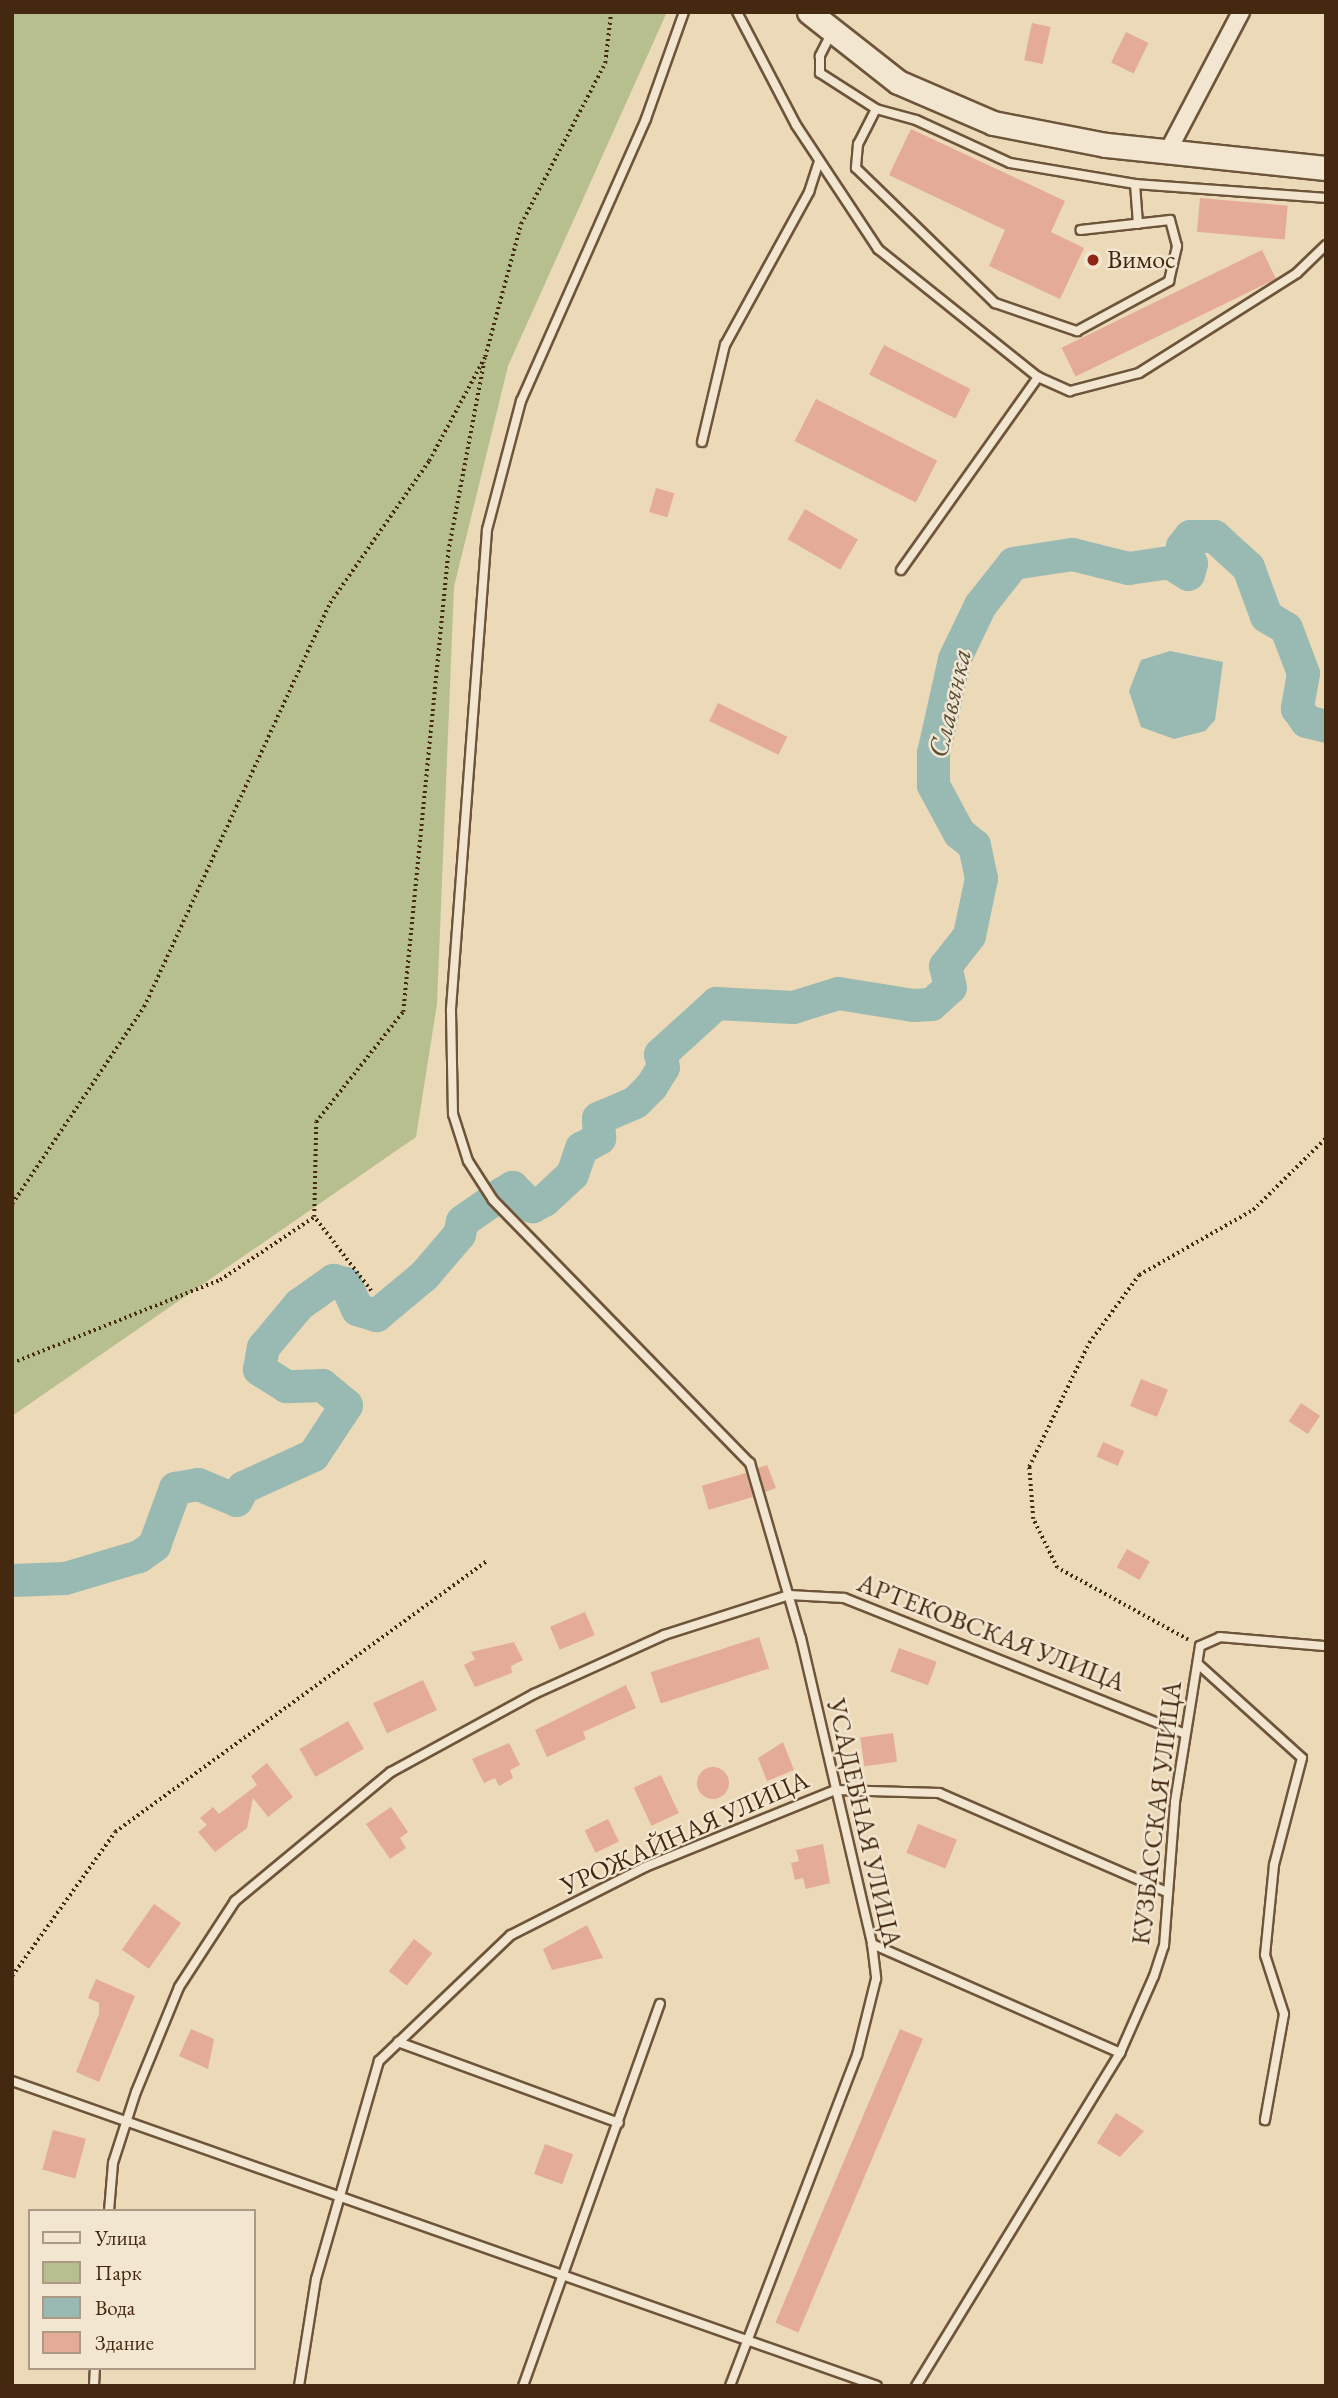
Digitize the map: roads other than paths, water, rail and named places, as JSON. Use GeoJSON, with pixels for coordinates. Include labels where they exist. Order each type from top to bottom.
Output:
{"type":"FeatureCollection","features":[{"type":"Feature","properties":{"kind":"main road"},"geometry":{"type":"LineString","coordinates":[[809,12],[898,82],[993,123],[1168,152],[1326,168]]}},
{"type":"Feature","properties":{"kind":"street"},"geometry":{"type":"LineString","coordinates":[[1168,152],[1241,12]]}},
{"type":"Feature","properties":{"kind":"lane","name":"УСАДЕБНАЯ УЛИЦА"},"geometry":{"type":"LineString","coordinates":[[684,12],[646,119],[521,401],[487,530],[466,873],[450,1012],[453,1114],[468,1161],[493,1200],[750,1463],[789,1595],[872,1944],[876,1979],[857,2055],[744,2343],[730,2386]]}},
{"type":"Feature","properties":{"kind":"lane"},"geometry":{"type":"LineString","coordinates":[[737,12],[819,161],[878,249],[1038,377],[1070,391],[1139,373],[1297,273],[1326,245]]}},
{"type":"Feature","properties":{"kind":"lane"},"geometry":{"type":"LineString","coordinates":[[832,32],[820,56],[820,73],[876,109],[916,120],[1010,163],[1135,184],[1326,198]]}},
{"type":"Feature","properties":{"kind":"lane"},"geometry":{"type":"LineString","coordinates":[[876,109],[858,144],[856,168],[995,303],[1077,331],[1170,281],[1177,246],[1170,219],[1081,230]]}},
{"type":"Feature","properties":{"kind":"lane"},"geometry":{"type":"LineString","coordinates":[[702,442],[725,345],[809,192],[819,161]]}},
{"type":"Feature","properties":{"kind":"lane"},"geometry":{"type":"LineString","coordinates":[[1135,184],[1138,224]]}},
{"type":"Feature","properties":{"kind":"lane"},"geometry":{"type":"LineString","coordinates":[[901,570],[1038,377]]}},
{"type":"Feature","properties":{"kind":"lane","name":"АРТЕКОВСКАЯ УЛИЦА"},"geometry":{"type":"LineString","coordinates":[[109,2209],[113,2163],[127,2118],[179,1987],[235,1901],[288,1851],[391,1772],[534,1694],[664,1635],[789,1595],[844,1598],[949,1635],[1185,1734]]}},
{"type":"Feature","properties":{"kind":"lane","name":"КУЗБАССКАЯ УЛИЦА"},"geometry":{"type":"LineString","coordinates":[[916,2386],[1120,2053],[1164,1946],[1167,1892],[1185,1734],[1200,1646],[1220,1637],[1326,1646]]}},
{"type":"Feature","properties":{"kind":"lane"},"geometry":{"type":"LineString","coordinates":[[1198,1664],[1302,1758],[1274,1865],[1265,1955],[1283,2014],[1265,2120]]}},
{"type":"Feature","properties":{"kind":"lane","name":"УРОЖАЙНАЯ УЛИЦА"},"geometry":{"type":"LineString","coordinates":[[299,2386],[316,2279],[379,2061],[511,1935],[645,1867],[836,1790],[939,1793],[1167,1892]]}},
{"type":"Feature","properties":{"kind":"lane"},"geometry":{"type":"LineString","coordinates":[[872,1944],[1120,2053]]}},
{"type":"Feature","properties":{"kind":"lane"},"geometry":{"type":"LineString","coordinates":[[523,2386],[560,2275],[619,2123],[660,2004]]}},
{"type":"Feature","properties":{"kind":"lane"},"geometry":{"type":"LineString","coordinates":[[398,2042],[619,2123]]}},
{"type":"Feature","properties":{"kind":"lane"},"geometry":{"type":"LineString","coordinates":[[12,2081],[341,2193],[744,2343],[877,2386]]}},
{"type":"Feature","properties":{"kind":"water"},"geometry":{"type":"Polygon","coordinates":[[[1170,651],[1223,662],[1215,720],[1205,731],[1174,739],[1141,727],[1129,691],[1141,660],[1170,651]]]}},
{"type":"Feature","properties":{"kind":"waterway","name":"Славянка"},"geometry":{"type":"LineString","coordinates":[[12,1580],[65,1578],[139,1556],[154,1545],[175,1488],[198,1484],[236,1500],[243,1487],[313,1455],[346,1405],[322,1385],[286,1386],[259,1369],[263,1347],[299,1304],[333,1280],[345,1283],[357,1309],[376,1315],[424,1275],[459,1234],[462,1221],[502,1193],[512,1187],[532,1206],[544,1200],[572,1174],[581,1148],[599,1138],[598,1118],[635,1102],[651,1086],[663,1067],[660,1054],[716,1003],[793,1007],[838,993],[913,1005],[931,1004],[950,987],[945,966],[969,935],[981,878],[974,845],[959,833],[933,785],[933,753],[954,659],[980,605],[1013,563],[1072,554],[1128,568],[1169,562],[1188,574],[1191,563],[1182,546],[1190,536],[1214,536],[1248,567],[1266,616],[1286,628],[1303,673],[1297,708],[1306,721],[1326,726]]}},
{"type":"Feature","properties":{"kind":"place","name":"Вимос"},"geometry":{"type":"Point","coordinates":[1093,260]}}]}
